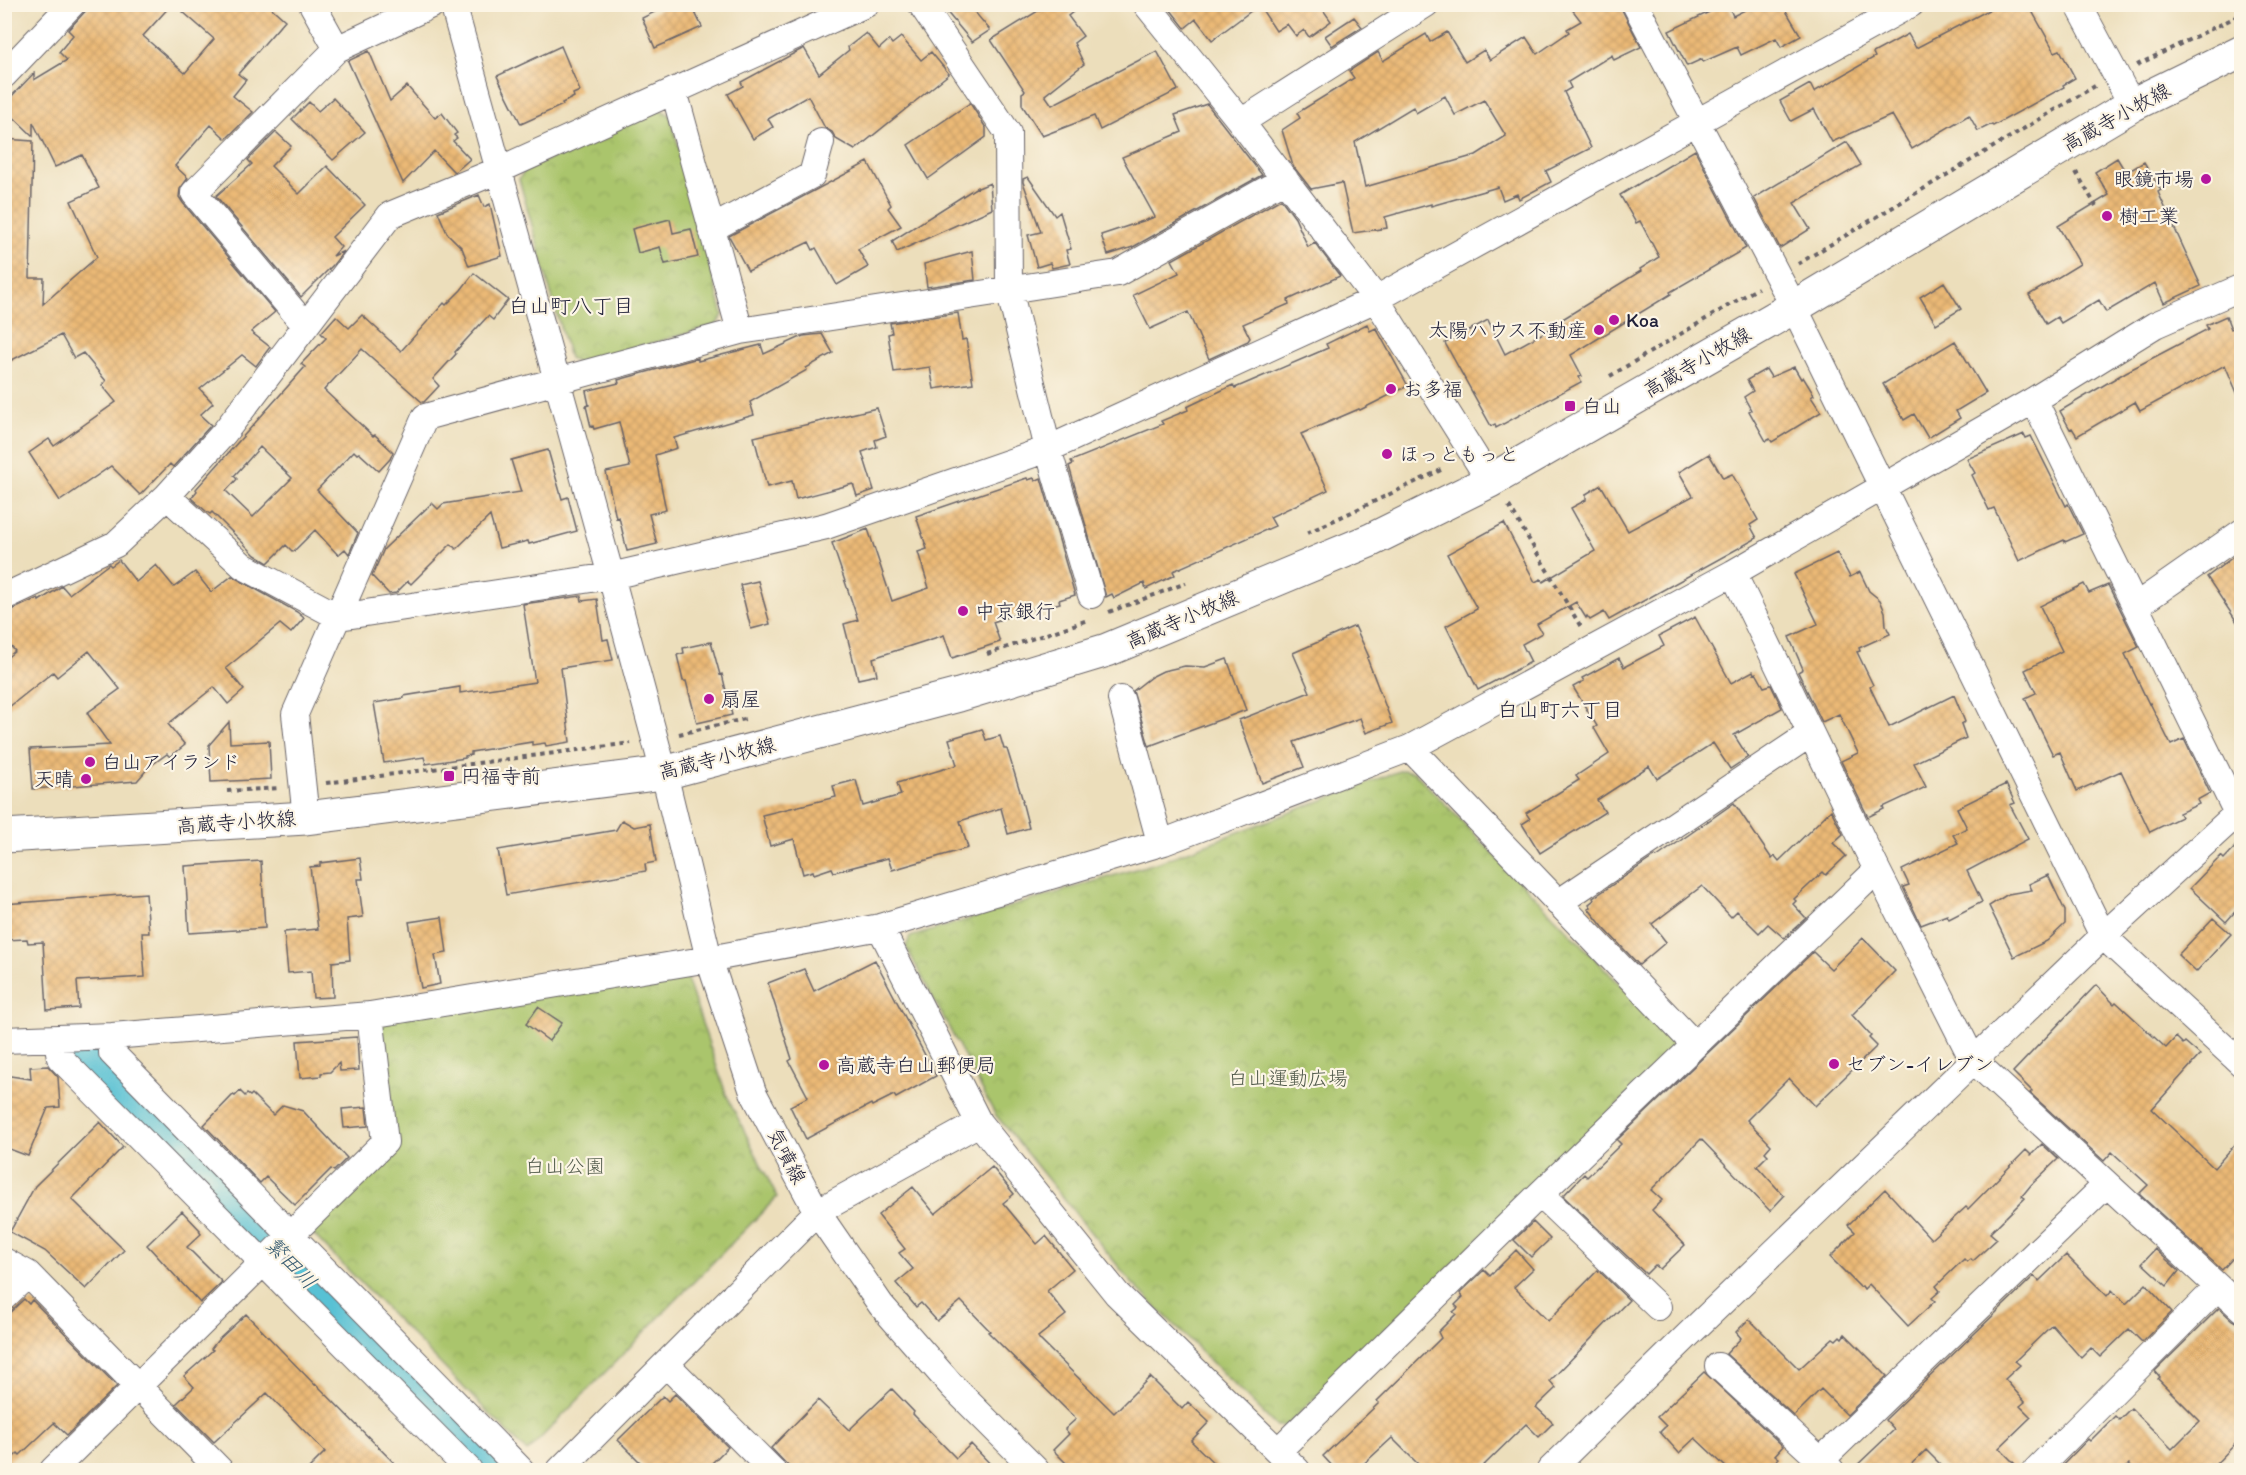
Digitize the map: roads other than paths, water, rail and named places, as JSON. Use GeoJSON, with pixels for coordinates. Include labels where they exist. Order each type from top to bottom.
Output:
{"type":"FeatureCollection","features":[{"type":"Feature","properties":{"kind":"main road","name":"高蔵寺小牧線"},"geometry":{"type":"LineString","coordinates":[[4,836],[306,818],[664,773],[959,695],[1107,650],[1371,540],[1491,480],[1794,307],[2132,105],[2241,51]]}},
{"type":"Feature","properties":{"kind":"street"},"geometry":{"type":"LineString","coordinates":[[4,75],[72,4]]}},
{"type":"Feature","properties":{"kind":"street"},"geometry":{"type":"LineString","coordinates":[[312,4],[337,49]]}},
{"type":"Feature","properties":{"kind":"street"},"geometry":{"type":"LineString","coordinates":[[305,325],[194,193],[337,49],[433,4]]}},
{"type":"Feature","properties":{"kind":"street","name":"気噴線"},"geometry":{"type":"LineString","coordinates":[[453,4],[664,773],[709,959],[753,1092],[817,1212],[881,1305],[952,1386],[1036,1470]]}},
{"type":"Feature","properties":{"kind":"street"},"geometry":{"type":"LineString","coordinates":[[4,597],[116,544],[167,496],[224,433],[390,215],[499,170],[866,4]]}},
{"type":"Feature","properties":{"kind":"street"},"geometry":{"type":"LineString","coordinates":[[921,4],[1008,133],[1009,289],[1048,449],[1099,608]]}},
{"type":"Feature","properties":{"kind":"street"},"geometry":{"type":"LineString","coordinates":[[1146,4],[1241,122],[1376,299],[1491,480]]}},
{"type":"Feature","properties":{"kind":"street"},"geometry":{"type":"LineString","coordinates":[[1241,122],[1393,13],[1426,4]]}},
{"type":"Feature","properties":{"kind":"street"},"geometry":{"type":"LineString","coordinates":[[1635,4],[1794,307],[2103,936],[2241,1064]]}},
{"type":"Feature","properties":{"kind":"street"},"geometry":{"type":"LineString","coordinates":[[167,496],[243,566],[339,616],[611,576],[826,526],[1048,449],[1376,299],[1911,4]]}},
{"type":"Feature","properties":{"kind":"street"},"geometry":{"type":"LineString","coordinates":[[2078,4],[2132,105]]}},
{"type":"Feature","properties":{"kind":"street"},"geometry":{"type":"LineString","coordinates":[[674,91],[740,331]]}},
{"type":"Feature","properties":{"kind":"street"},"geometry":{"type":"LineString","coordinates":[[711,229],[812,174],[821,142]]}},
{"type":"Feature","properties":{"kind":"street"},"geometry":{"type":"LineString","coordinates":[[306,818],[295,714],[425,417],[740,331],[1118,273],[1285,179]]}},
{"type":"Feature","properties":{"kind":"street"},"geometry":{"type":"LineString","coordinates":[[4,1040],[112,1036],[370,1015],[709,959],[880,927],[1160,842],[1410,748],[1733,573],[2034,400],[2155,325],[2241,287]]}},
{"type":"Feature","properties":{"kind":"street"},"geometry":{"type":"LineString","coordinates":[[1550,1470],[2103,936],[2240,813],[2034,400]]}},
{"type":"Feature","properties":{"kind":"street"},"geometry":{"type":"LineString","coordinates":[[2136,606],[2241,532]]}},
{"type":"Feature","properties":{"kind":"street"},"geometry":{"type":"LineString","coordinates":[[1733,573],[1877,870],[1973,1060],[2241,1309]]}},
{"type":"Feature","properties":{"kind":"street"},"geometry":{"type":"LineString","coordinates":[[1120,699],[1160,842]]}},
{"type":"Feature","properties":{"kind":"street"},"geometry":{"type":"LineString","coordinates":[[1558,903],[1810,734]]}},
{"type":"Feature","properties":{"kind":"street"},"geometry":{"type":"LineString","coordinates":[[1410,748],[1695,1045]]}},
{"type":"Feature","properties":{"kind":"street"},"geometry":{"type":"LineString","coordinates":[[1278,1451],[1540,1194],[1877,870]]}},
{"type":"Feature","properties":{"kind":"street"},"geometry":{"type":"LineString","coordinates":[[880,927],[979,1123],[1117,1294],[1297,1470]]}},
{"type":"Feature","properties":{"kind":"street"},"geometry":{"type":"LineString","coordinates":[[53,1470],[385,1142],[370,1015]]}},
{"type":"Feature","properties":{"kind":"street"},"geometry":{"type":"LineString","coordinates":[[112,1036],[112,1053],[521,1470]]}},
{"type":"Feature","properties":{"kind":"street"},"geometry":{"type":"LineString","coordinates":[[57,1039],[60,1058],[469,1470]]}},
{"type":"Feature","properties":{"kind":"street"},"geometry":{"type":"LineString","coordinates":[[560,1470],[817,1212],[979,1123]]}},
{"type":"Feature","properties":{"kind":"street"},"geometry":{"type":"LineString","coordinates":[[1718,1366],[1821,1467],[2107,1184]]}},
{"type":"Feature","properties":{"kind":"street"},"geometry":{"type":"LineString","coordinates":[[1540,1194],[1658,1307]]}},
{"type":"Feature","properties":{"kind":"street"},"geometry":{"type":"LineString","coordinates":[[4,1261],[28,1274],[220,1470]]}},
{"type":"Feature","properties":{"kind":"street"},"geometry":{"type":"LineString","coordinates":[[4,1297],[28,1274]]}},
{"type":"Feature","properties":{"kind":"street"},"geometry":{"type":"LineString","coordinates":[[2036,1470],[2218,1287]]}},
{"type":"Feature","properties":{"kind":"street"},"geometry":{"type":"LineString","coordinates":[[666,1364],[772,1470]]}},
{"type":"Feature","properties":{"kind":"waterway","name":"繁田川"},"geometry":{"type":"LineString","coordinates":[[91,1056],[286,1260],[492,1470]]}},
{"type":"Feature","properties":{"kind":"place","name":"眼鏡市場"},"geometry":{"type":"Point","coordinates":[2206,179]}},
{"type":"Feature","properties":{"kind":"place","name":"樹工業"},"geometry":{"type":"Point","coordinates":[2107,216]}},
{"type":"Feature","properties":{"kind":"place","name":"Koa"},"geometry":{"type":"Point","coordinates":[1614,320]}},
{"type":"Feature","properties":{"kind":"place","name":"太陽ハウス不動産"},"geometry":{"type":"Point","coordinates":[1599,330]}},
{"type":"Feature","properties":{"kind":"place","name":"お多福"},"geometry":{"type":"Point","coordinates":[1391,389]}},
{"type":"Feature","properties":{"kind":"place","name":"白山"},"geometry":{"type":"Point","coordinates":[1570,406]}},
{"type":"Feature","properties":{"kind":"place","name":"ほっともっと"},"geometry":{"type":"Point","coordinates":[1387,454]}},
{"type":"Feature","properties":{"kind":"place","name":"中京銀行"},"geometry":{"type":"Point","coordinates":[963,611]}},
{"type":"Feature","properties":{"kind":"place","name":"扇屋"},"geometry":{"type":"Point","coordinates":[709,699]}},
{"type":"Feature","properties":{"kind":"place","name":"白山アイランド"},"geometry":{"type":"Point","coordinates":[90,762]}},
{"type":"Feature","properties":{"kind":"place","name":"円福寺前"},"geometry":{"type":"Point","coordinates":[449,776]}},
{"type":"Feature","properties":{"kind":"place","name":"天晴"},"geometry":{"type":"Point","coordinates":[86,779]}},
{"type":"Feature","properties":{"kind":"place","name":"セブン-イレブン"},"geometry":{"type":"Point","coordinates":[1834,1064]}},
{"type":"Feature","properties":{"kind":"place","name":"高蔵寺白山郵便局"},"geometry":{"type":"Point","coordinates":[824,1065]}},
{"type":"Feature","properties":{"kind":"district","name":"白山町八丁目"},"geometry":{"type":"Point","coordinates":[571,306]}},
{"type":"Feature","properties":{"kind":"district","name":"白山町六丁目"},"geometry":{"type":"Point","coordinates":[1560,710]}},
{"type":"Feature","properties":{"kind":"park label","name":"白山運動広場"},"geometry":{"type":"Point","coordinates":[1288,1078]}},
{"type":"Feature","properties":{"kind":"park label","name":"白山公園"},"geometry":{"type":"Point","coordinates":[565,1166]}}]}
